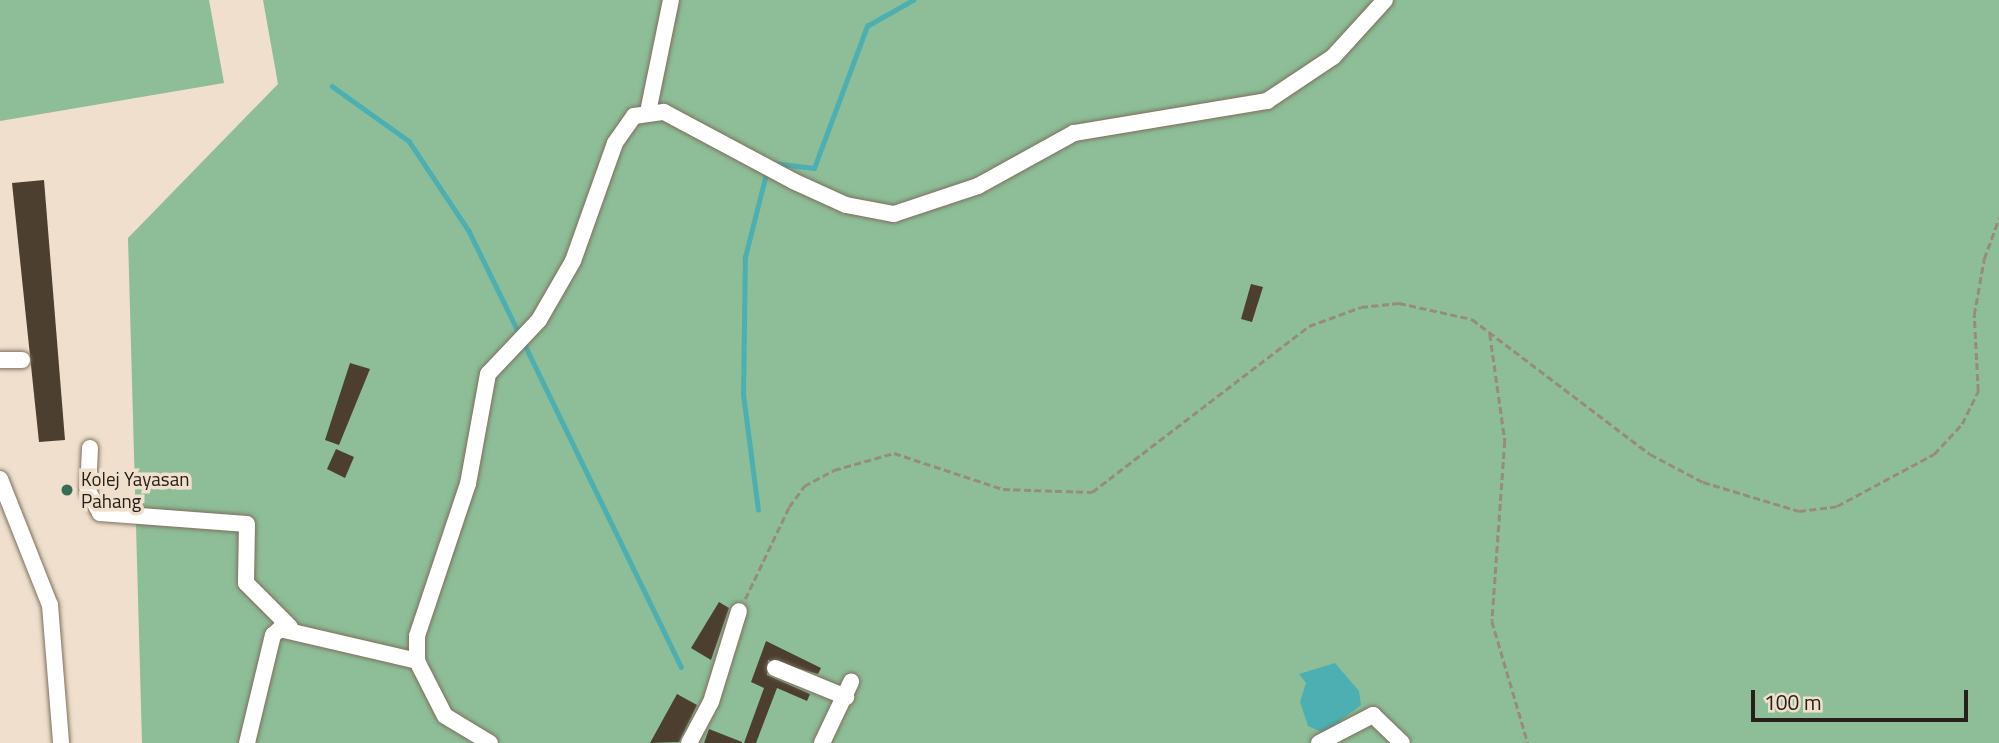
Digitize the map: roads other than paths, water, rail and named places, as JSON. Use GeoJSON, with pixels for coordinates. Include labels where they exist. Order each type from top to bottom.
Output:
{"type":"FeatureCollection","features":[{"type":"Feature","properties":{"kind":"street"},"geometry":{"type":"LineString","coordinates":[[648,112],[671,0]]}},
{"type":"Feature","properties":{"kind":"street"},"geometry":{"type":"LineString","coordinates":[[489,743],[444,716],[417,661],[417,636],[477,449],[483,393],[507,348],[539,320],[573,261],[615,143],[634,116],[664,111],[793,181],[846,205],[894,214],[978,186],[1074,133],[1267,101],[1333,57],[1385,0]]}},
{"type":"Feature","properties":{"kind":"street"},"geometry":{"type":"LineString","coordinates":[[0,360],[22,360]]}},
{"type":"Feature","properties":{"kind":"street"},"geometry":{"type":"LineString","coordinates":[[90,448],[88,491],[100,513],[247,524],[246,583],[290,627],[417,661]]}},
{"type":"Feature","properties":{"kind":"street"},"geometry":{"type":"LineString","coordinates":[[2,489],[50,605],[61,743]]}},
{"type":"Feature","properties":{"kind":"street"},"geometry":{"type":"LineString","coordinates":[[0,515],[22,533]]}},
{"type":"Feature","properties":{"kind":"street"},"geometry":{"type":"LineString","coordinates":[[689,743],[711,702],[740,611]]}},
{"type":"Feature","properties":{"kind":"street"},"geometry":{"type":"LineString","coordinates":[[247,743],[273,635],[290,627]]}},
{"type":"Feature","properties":{"kind":"street"},"geometry":{"type":"LineString","coordinates":[[775,668],[848,689],[822,743]]}},
{"type":"Feature","properties":{"kind":"street"},"geometry":{"type":"LineString","coordinates":[[1319,743],[1373,715],[1402,743]]}},
{"type":"Feature","properties":{"kind":"water"},"geometry":{"type":"Polygon","coordinates":[[[1335,663],[1359,691],[1361,705],[1324,733],[1308,726],[1300,702],[1306,683],[1299,674],[1335,663]]]}},
{"type":"Feature","properties":{"kind":"waterway"},"geometry":{"type":"LineString","coordinates":[[773,163],[814,168],[867,26],[913,0]]}},
{"type":"Feature","properties":{"kind":"waterway"},"geometry":{"type":"LineString","coordinates":[[332,86],[409,141],[469,231],[520,335]]}},
{"type":"Feature","properties":{"kind":"waterway"},"geometry":{"type":"LineString","coordinates":[[758,510],[743,395],[745,257],[767,170]]}},
{"type":"Feature","properties":{"kind":"waterway"},"geometry":{"type":"LineString","coordinates":[[524,343],[681,667]]}},
{"type":"Feature","properties":{"kind":"place","name":"Kolej Yayasan Pahang"},"geometry":{"type":"Point","coordinates":[67,490]}}]}
